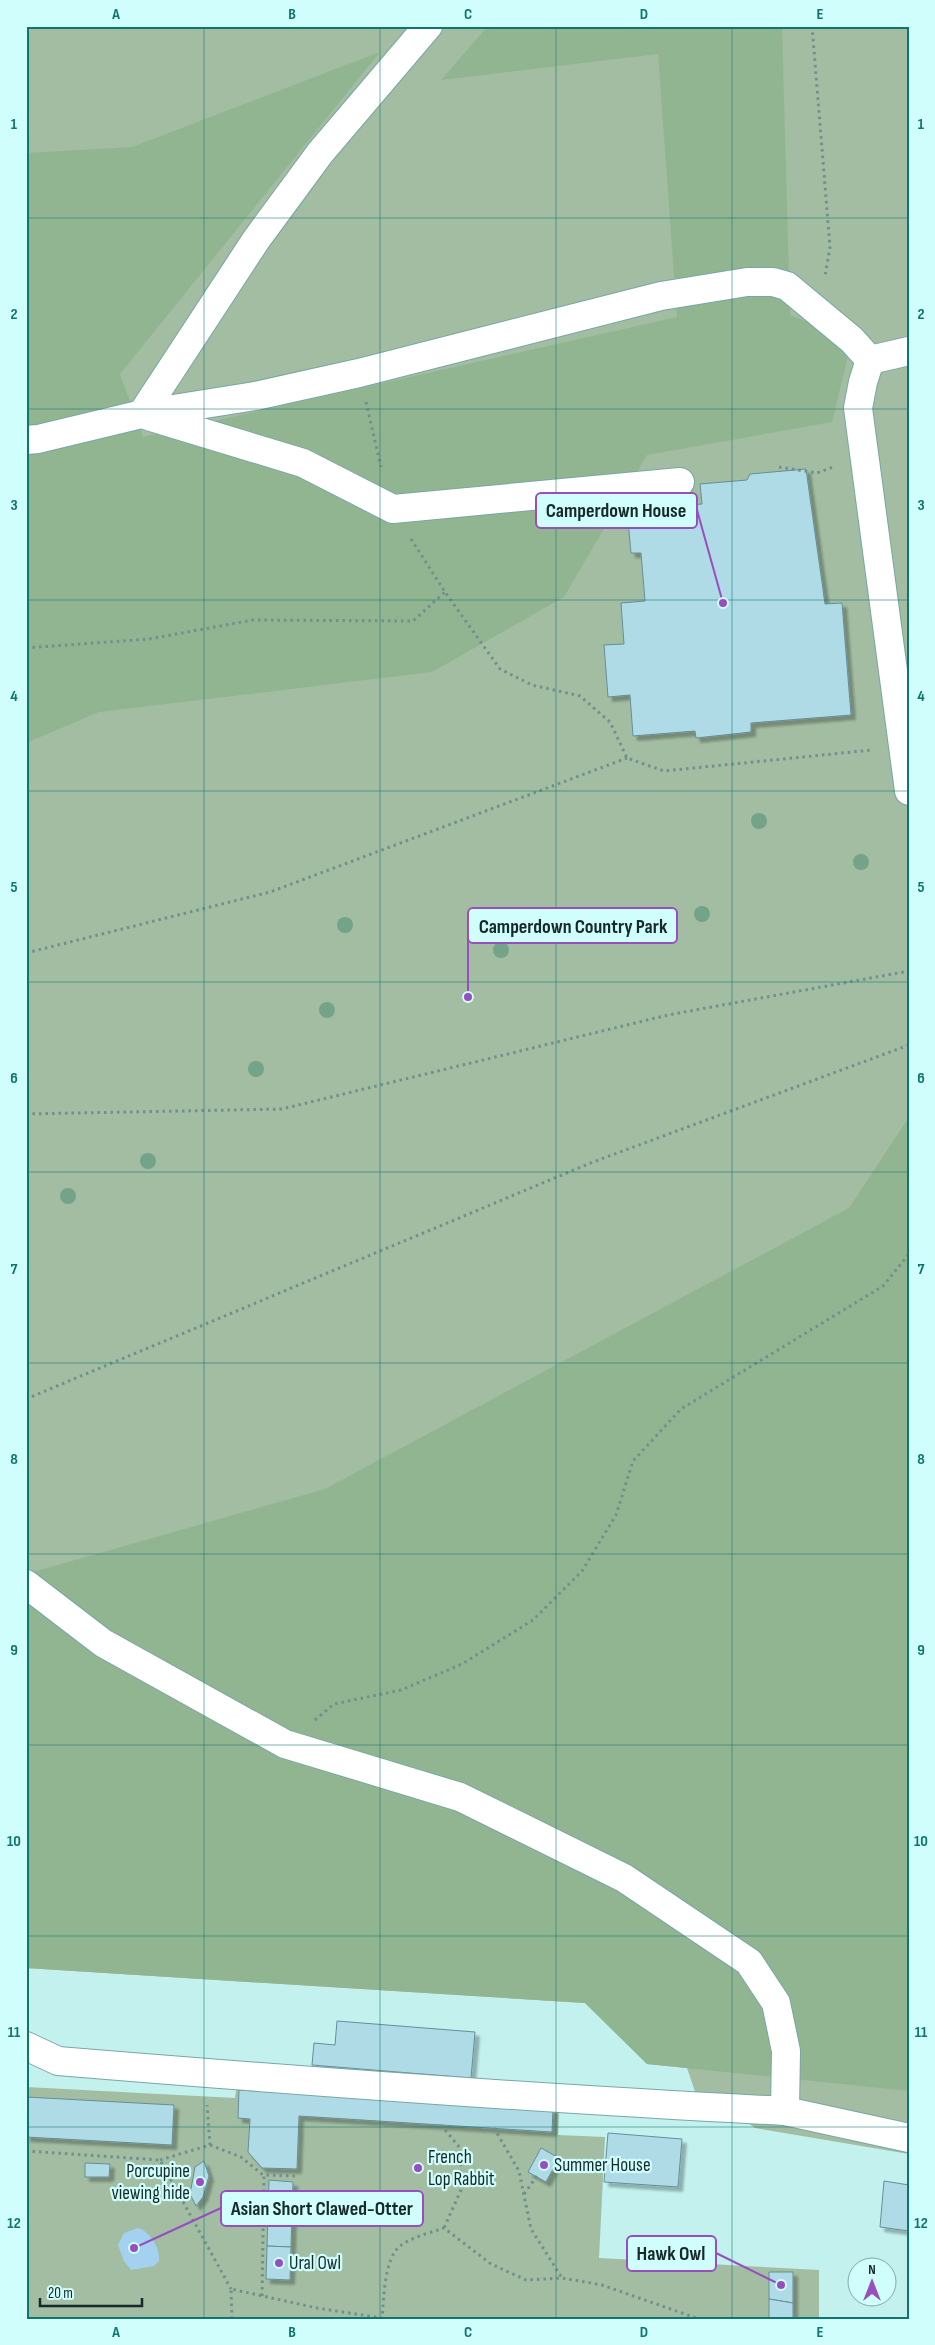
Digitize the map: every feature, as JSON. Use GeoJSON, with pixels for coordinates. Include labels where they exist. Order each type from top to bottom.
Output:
{"type":"FeatureCollection","features":[{"type":"Feature","properties":{"kind":"lane"},"geometry":{"type":"LineString","coordinates":[[142,414],[256,240],[320,153],[428,26]]}},
{"type":"Feature","properties":{"kind":"lane"},"geometry":{"type":"LineString","coordinates":[[26,440],[38,439],[142,414],[255,396],[359,373],[661,296],[747,282],[773,282],[787,286],[852,340],[870,360]]}},
{"type":"Feature","properties":{"kind":"lane"},"geometry":{"type":"LineString","coordinates":[[870,360],[909,351]]}},
{"type":"Feature","properties":{"kind":"lane"},"geometry":{"type":"LineString","coordinates":[[870,360],[862,382],[858,408],[909,791]]}},
{"type":"Feature","properties":{"kind":"lane"},"geometry":{"type":"LineString","coordinates":[[142,414],[303,463],[393,509],[680,482]]}},
{"type":"Feature","properties":{"kind":"lane"},"geometry":{"type":"LineString","coordinates":[[26,1584],[103,1643],[285,1744],[460,1797],[624,1878],[748,1962],[776,2003],[786,2051],[785,2111]]}},
{"type":"Feature","properties":{"kind":"lane"},"geometry":{"type":"LineString","coordinates":[[26,2046],[58,2061],[490,2095],[785,2111],[909,2138]]}},
{"type":"Feature","properties":{"kind":"path"},"geometry":{"type":"LineString","coordinates":[[812,26],[830,246],[819,311]]}},
{"type":"Feature","properties":{"kind":"path"},"geometry":{"type":"LineString","coordinates":[[359,373],[393,509],[445,592],[500,669],[532,685],[580,696],[610,722],[627,758]]}},
{"type":"Feature","properties":{"kind":"path"},"geometry":{"type":"LineString","coordinates":[[779,467],[817,472],[865,458]]}},
{"type":"Feature","properties":{"kind":"path"},"geometry":{"type":"LineString","coordinates":[[26,648],[149,639],[253,620],[413,621],[445,592]]}},
{"type":"Feature","properties":{"kind":"path"},"geometry":{"type":"LineString","coordinates":[[26,953],[270,892],[627,758],[664,771],[903,747]]}},
{"type":"Feature","properties":{"kind":"path"},"geometry":{"type":"LineString","coordinates":[[26,1114],[282,1109],[668,1015],[909,971]]}},
{"type":"Feature","properties":{"kind":"path"},"geometry":{"type":"LineString","coordinates":[[26,1399],[593,1162],[909,1045]]}},
{"type":"Feature","properties":{"kind":"path"},"geometry":{"type":"LineString","coordinates":[[285,1744],[334,1704],[401,1690],[462,1664],[533,1620],[582,1571],[616,1515],[633,1461],[681,1409],[883,1286],[909,1254]]}},
{"type":"Feature","properties":{"kind":"path"},"geometry":{"type":"LineString","coordinates":[[206,2096],[210,2145]]}},
{"type":"Feature","properties":{"kind":"path"},"geometry":{"type":"LineString","coordinates":[[231,2289],[317,2308],[382,2318],[384,2288],[390,2263],[399,2247],[419,2236],[444,2228],[461,2190],[460,2148],[441,2125]]}},
{"type":"Feature","properties":{"kind":"path"},"geometry":{"type":"LineString","coordinates":[[494,2128],[519,2171],[531,2229],[562,2278]]}},
{"type":"Feature","properties":{"kind":"path"},"geometry":{"type":"LineString","coordinates":[[26,2151],[160,2160],[210,2145],[241,2158],[264,2175],[296,2176]]}},
{"type":"Feature","properties":{"kind":"path"},"geometry":{"type":"LineString","coordinates":[[160,2160],[231,2289],[232,2319]]}},
{"type":"Feature","properties":{"kind":"path"},"geometry":{"type":"LineString","coordinates":[[262,2296],[264,2175]]}},
{"type":"Feature","properties":{"kind":"path"},"geometry":{"type":"LineString","coordinates":[[524,2194],[537,2176]]}},
{"type":"Feature","properties":{"kind":"path"},"geometry":{"type":"LineString","coordinates":[[444,2228],[491,2264],[526,2280],[562,2278],[602,2285],[699,2319]]}},
{"type":"Feature","properties":{"kind":"green space"},"geometry":{"type":"Polygon","coordinates":[[[26,26],[909,26],[909,2154],[755,2128],[728,2108],[700,2106],[687,2068],[647,2064],[585,2003],[26,1968],[26,26]]]}},
{"type":"Feature","properties":{"kind":"green space"},"geometry":{"type":"Polygon","coordinates":[[[488,26],[782,26],[790,315],[852,340],[832,422],[647,455],[564,597],[432,672],[99,712],[26,743],[26,153],[132,147],[380,52],[120,374],[143,437],[677,317],[658,54],[441,80],[488,26]]]}},
{"type":"Feature","properties":{"kind":"green space"},"geometry":{"type":"Polygon","coordinates":[[[909,1117],[909,2091],[647,2064],[585,2003],[26,1968],[26,1574],[325,1489],[849,1208],[909,1117]]]}},
{"type":"Feature","properties":{"kind":"green space"},"geometry":{"type":"Polygon","coordinates":[[[237,2085],[559,2106],[558,2135],[605,2137],[599,2258],[819,2270],[819,2319],[26,2319],[26,2087],[235,2098],[237,2085]]]}},
{"type":"Feature","properties":{"kind":"water"},"geometry":{"type":"Polygon","coordinates":[[[138,2228],[146,2233],[156,2245],[159,2261],[154,2266],[131,2270],[124,2261],[118,2245],[124,2233],[138,2228]]]}},
{"type":"Feature","properties":{"kind":"building"},"geometry":{"type":"Polygon","coordinates":[[[806,469],[825,604],[842,603],[851,715],[751,723],[751,732],[696,738],[695,731],[633,736],[630,695],[608,697],[604,645],[624,644],[621,603],[645,601],[641,553],[631,553],[627,510],[702,504],[700,484],[747,480],[750,474],[806,469]]]}},
{"type":"Feature","properties":{"kind":"building"},"geometry":{"type":"Polygon","coordinates":[[[337,2021],[475,2032],[471,2078],[312,2065],[314,2043],[335,2045],[337,2021]]]}},
{"type":"Feature","properties":{"kind":"building"},"geometry":{"type":"Polygon","coordinates":[[[239,2090],[553,2109],[552,2132],[299,2116],[297,2169],[262,2168],[248,2152],[250,2119],[238,2118],[239,2090]]]}},
{"type":"Feature","properties":{"kind":"building"},"geometry":{"type":"Polygon","coordinates":[[[26,2097],[174,2105],[172,2145],[26,2137],[26,2097]]]}},
{"type":"Feature","properties":{"kind":"building"},"geometry":{"type":"Polygon","coordinates":[[[608,2133],[682,2139],[678,2187],[604,2182],[608,2133]]]}},
{"type":"Feature","properties":{"kind":"building","name":"Summer House"},"geometry":{"type":"Polygon","coordinates":[[[541,2148],[559,2158],[546,2182],[528,2172],[541,2148]]]}},
{"type":"Feature","properties":{"kind":"building","name":"Porcupine viewing hide"},"geometry":{"type":"Polygon","coordinates":[[[204,2161],[209,2176],[203,2197],[196,2206],[190,2194],[195,2167],[204,2161]]]}},
{"type":"Feature","properties":{"kind":"building"},"geometry":{"type":"Polygon","coordinates":[[[85,2163],[110,2164],[109,2177],[85,2177],[85,2163]]]}},
{"type":"Feature","properties":{"kind":"building"},"geometry":{"type":"Polygon","coordinates":[[[269,2180],[293,2182],[292,2214],[268,2214],[269,2180]]]}},
{"type":"Feature","properties":{"kind":"building"},"geometry":{"type":"Polygon","coordinates":[[[884,2181],[909,2185],[909,2231],[880,2227],[884,2181]]]}},
{"type":"Feature","properties":{"kind":"building"},"geometry":{"type":"Polygon","coordinates":[[[268,2214],[292,2214],[291,2247],[267,2246],[268,2214]]]}},
{"type":"Feature","properties":{"kind":"building","name":"Ural Owl"},"geometry":{"type":"Polygon","coordinates":[[[267,2246],[291,2247],[290,2280],[266,2279],[267,2246]]]}},
{"type":"Feature","properties":{"kind":"building"},"geometry":{"type":"Polygon","coordinates":[[[769,2272],[793,2272],[793,2303],[769,2299],[769,2272]]]}},
{"type":"Feature","properties":{"kind":"building"},"geometry":{"type":"Polygon","coordinates":[[[769,2299],[793,2303],[793,2319],[769,2319],[769,2299]]]}},
{"type":"Feature","properties":{"kind":"place","name":"Camperdown House"},"geometry":{"type":"Point","coordinates":[723,603]}},
{"type":"Feature","properties":{"kind":"place","name":"Camperdown Country Park"},"geometry":{"type":"Point","coordinates":[468,997]}},
{"type":"Feature","properties":{"kind":"place","name":"Summer House"},"geometry":{"type":"Point","coordinates":[544,2165]}},
{"type":"Feature","properties":{"kind":"place","name":"French Lop Rabbit"},"geometry":{"type":"Point","coordinates":[418,2168]}},
{"type":"Feature","properties":{"kind":"place","name":"Porcupine viewing hide"},"geometry":{"type":"Point","coordinates":[200,2182]}},
{"type":"Feature","properties":{"kind":"place","name":"Asian Short Clawed-Otter"},"geometry":{"type":"Point","coordinates":[134,2248]}},
{"type":"Feature","properties":{"kind":"place","name":"Ural Owl"},"geometry":{"type":"Point","coordinates":[279,2263]}},
{"type":"Feature","properties":{"kind":"place","name":"Hawk Owl"},"geometry":{"type":"Point","coordinates":[781,2285]}}]}
